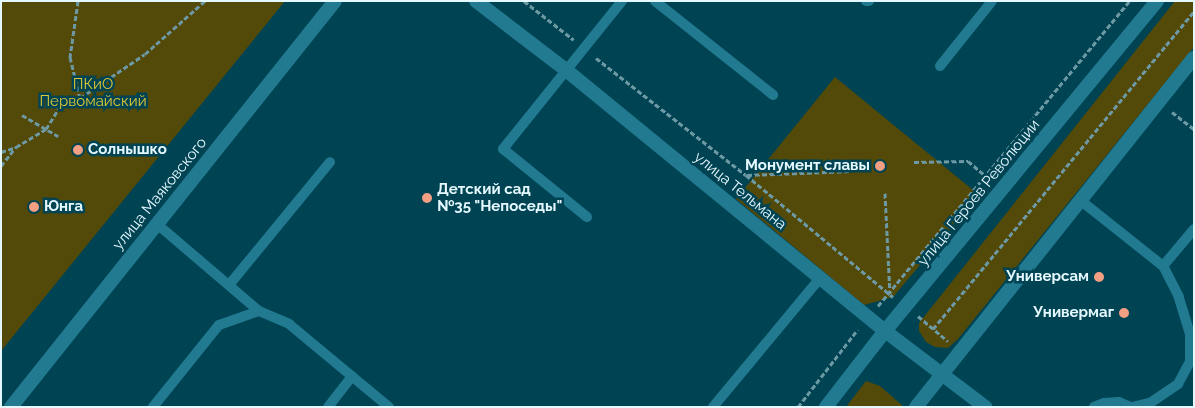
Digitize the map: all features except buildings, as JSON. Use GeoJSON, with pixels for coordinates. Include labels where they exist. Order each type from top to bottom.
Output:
{"type":"FeatureCollection","features":[{"type":"Feature","properties":{"kind":"street","name":"улица Маяковского"},"geometry":{"type":"LineString","coordinates":[[11,407],[335,1]]}},
{"type":"Feature","properties":{"kind":"street","name":"улица Тельмана"},"geometry":{"type":"LineString","coordinates":[[476,1],[566,70],[885,331],[985,407]]}},
{"type":"Feature","properties":{"kind":"street","name":"улица Героев Революции"},"geometry":{"type":"LineString","coordinates":[[826,407],[885,331],[906,308],[1157,1]]}},
{"type":"Feature","properties":{"kind":"street"},"geometry":{"type":"LineString","coordinates":[[916,407],[1194,58]]}},
{"type":"Feature","properties":{"kind":"lane"},"geometry":{"type":"LineString","coordinates":[[587,217],[503,149],[622,1]]}},
{"type":"Feature","properties":{"kind":"lane"},"geometry":{"type":"LineString","coordinates":[[655,1],[773,95]]}},
{"type":"Feature","properties":{"kind":"lane"},"geometry":{"type":"LineString","coordinates":[[940,66],[992,1]]}},
{"type":"Feature","properties":{"kind":"lane"},"geometry":{"type":"LineString","coordinates":[[229,285],[330,162]]}},
{"type":"Feature","properties":{"kind":"lane"},"geometry":{"type":"LineString","coordinates":[[1080,200],[1163,266],[1179,297],[1190,334],[1190,361],[1178,384],[1150,403],[1131,407],[1119,402],[1104,403],[1094,407]]}},
{"type":"Feature","properties":{"kind":"lane"},"geometry":{"type":"LineString","coordinates":[[157,224],[258,311],[289,324],[352,376],[377,403],[389,407]]}},
{"type":"Feature","properties":{"kind":"lane"},"geometry":{"type":"LineString","coordinates":[[1163,266],[1194,229]]}},
{"type":"Feature","properties":{"kind":"lane"},"geometry":{"type":"LineString","coordinates":[[713,407],[820,278]]}},
{"type":"Feature","properties":{"kind":"lane"},"geometry":{"type":"LineString","coordinates":[[153,407],[219,325],[258,311]]}},
{"type":"Feature","properties":{"kind":"lane"},"geometry":{"type":"LineString","coordinates":[[328,407],[352,376]]}},
{"type":"Feature","properties":{"kind":"path"},"geometry":{"type":"LineString","coordinates":[[78,1],[70,57],[80,98]]}},
{"type":"Feature","properties":{"kind":"path"},"geometry":{"type":"LineString","coordinates":[[1,152],[16,147],[46,129],[59,108],[80,98],[145,54],[206,1]]}},
{"type":"Feature","properties":{"kind":"path"},"geometry":{"type":"LineString","coordinates":[[524,1],[746,175],[960,351]]}},
{"type":"Feature","properties":{"kind":"path"},"geometry":{"type":"LineString","coordinates":[[798,407],[867,316],[890,294],[1129,1]]}},
{"type":"Feature","properties":{"kind":"path"},"geometry":{"type":"LineString","coordinates":[[933,329],[1194,10]]}},
{"type":"Feature","properties":{"kind":"path"},"geometry":{"type":"LineString","coordinates":[[1171,112],[1194,129]]}},
{"type":"Feature","properties":{"kind":"path"},"geometry":{"type":"LineString","coordinates":[[22,115],[58,136]]}},
{"type":"Feature","properties":{"kind":"path"},"geometry":{"type":"LineString","coordinates":[[1,166],[16,147]]}},
{"type":"Feature","properties":{"kind":"path"},"geometry":{"type":"LineString","coordinates":[[914,162],[968,161],[986,176]]}},
{"type":"Feature","properties":{"kind":"path"},"geometry":{"type":"LineString","coordinates":[[746,175],[852,171]]}},
{"type":"Feature","properties":{"kind":"path"},"geometry":{"type":"LineString","coordinates":[[885,193],[890,294]]}},
{"type":"Feature","properties":{"kind":"green space","name":"ПКиО Первомайский"},"geometry":{"type":"Polygon","coordinates":[[[1,1],[285,1],[1,351],[1,1]]]}},
{"type":"Feature","properties":{"kind":"green space"},"geometry":{"type":"Polygon","coordinates":[[[1175,1],[1194,1],[1194,47],[958,339],[948,348],[935,347],[926,342],[919,331],[919,323],[1175,1]]]}},
{"type":"Feature","properties":{"kind":"green space"},"geometry":{"type":"Polygon","coordinates":[[[835,77],[979,195],[893,297],[864,305],[736,199],[835,77]]]}},
{"type":"Feature","properties":{"kind":"green space"},"geometry":{"type":"Polygon","coordinates":[[[866,381],[880,386],[904,407],[846,407],[866,381]]]}},
{"type":"Feature","properties":{"kind":"place","name":"Солнышко"},"geometry":{"type":"Point","coordinates":[78,150]}},
{"type":"Feature","properties":{"kind":"place","name":"Монумент славы"},"geometry":{"type":"Point","coordinates":[880,166]}},
{"type":"Feature","properties":{"kind":"place","name":"Детский сад №35 \"Непоседы\""},"geometry":{"type":"Point","coordinates":[427,198]}},
{"type":"Feature","properties":{"kind":"place","name":"Юнга"},"geometry":{"type":"Point","coordinates":[34,207]}},
{"type":"Feature","properties":{"kind":"place","name":"Универсам"},"geometry":{"type":"Point","coordinates":[1099,277]}},
{"type":"Feature","properties":{"kind":"place","name":"Универмаг"},"geometry":{"type":"Point","coordinates":[1124,313]}}]}
